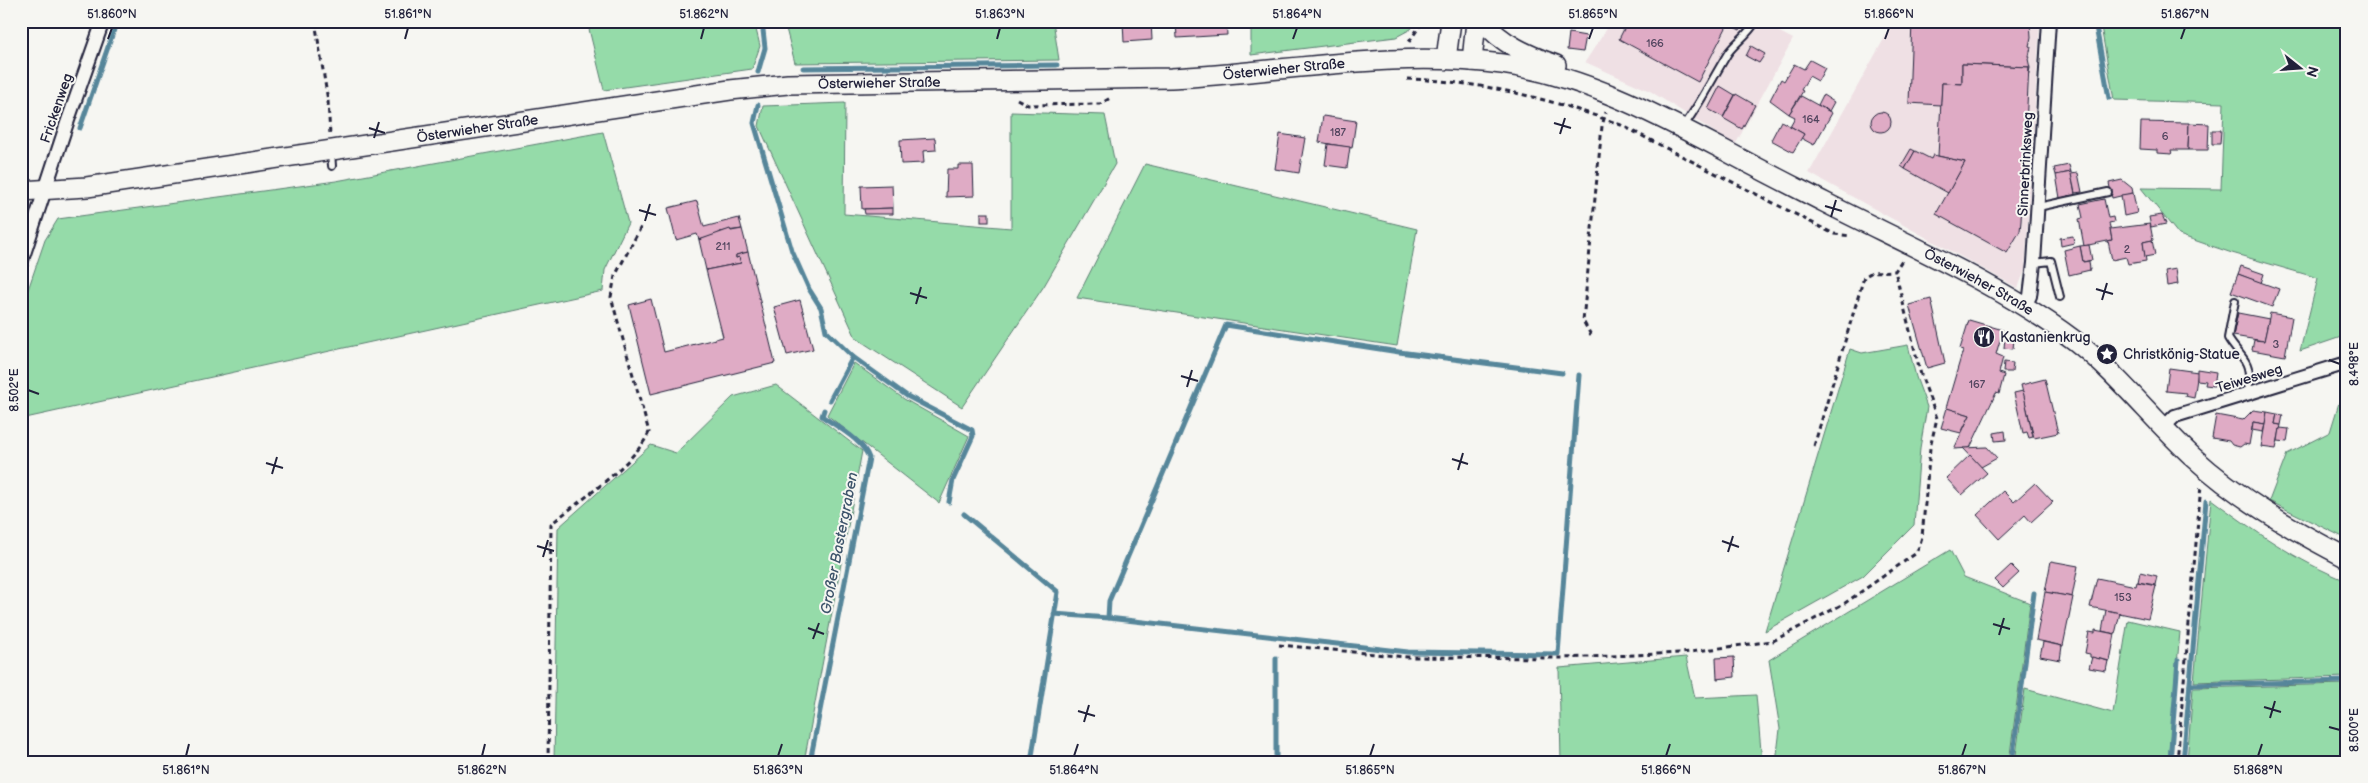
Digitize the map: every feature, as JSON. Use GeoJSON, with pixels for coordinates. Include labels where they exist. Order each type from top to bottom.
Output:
{"type":"FeatureCollection","features":[{"type":"Feature","properties":{"kind":"street","name":"Frickenweg"},"geometry":{"type":"LineString","coordinates":[[21,263],[103,21]]}},
{"type":"Feature","properties":{"kind":"street"},"geometry":{"type":"LineString","coordinates":[[1446,59],[1451,21]]}},
{"type":"Feature","properties":{"kind":"street"},"geometry":{"type":"LineString","coordinates":[[1472,61],[1476,21]]}},
{"type":"Feature","properties":{"kind":"street","name":"Österwieher Straße"},"geometry":{"type":"LineString","coordinates":[[1483,21],[1511,45],[1535,58],[1615,86],[1645,99],[1686,123],[1727,152]]}},
{"type":"Feature","properties":{"kind":"street","name":"Sinnerbrinksweg"},"geometry":{"type":"LineString","coordinates":[[2024,308],[2030,296],[2034,263],[2049,21]]}},
{"type":"Feature","properties":{"kind":"street","name":"Österwieher Straße"},"geometry":{"type":"LineString","coordinates":[[21,191],[45,191],[332,158],[730,90],[788,84],[1171,78],[1361,62],[1446,59],[1506,64],[1556,76],[1612,95],[1727,152],[1904,256],[1982,282],[2072,339],[2094,356],[2211,473],[2261,511],[2298,533],[2347,558]]}},
{"type":"Feature","properties":{"kind":"street","name":"Teiwesweg"},"geometry":{"type":"LineString","coordinates":[[2164,427],[2175,416],[2347,363]]}},
{"type":"Feature","properties":{"kind":"lane"},"geometry":{"type":"LineString","coordinates":[[1686,123],[1701,102],[1730,51],[1741,42],[1756,21]]}},
{"type":"Feature","properties":{"kind":"lane"},"geometry":{"type":"LineString","coordinates":[[2038,207],[2108,192]]}},
{"type":"Feature","properties":{"kind":"lane"},"geometry":{"type":"LineString","coordinates":[[2034,263],[2052,260],[2060,297]]}},
{"type":"Feature","properties":{"kind":"lane"},"geometry":{"type":"LineString","coordinates":[[2234,301],[2228,338],[2238,355],[2245,361],[2249,372],[2248,394]]}},
{"type":"Feature","properties":{"kind":"path"},"geometry":{"type":"LineString","coordinates":[[315,21],[328,100],[332,158]]}},
{"type":"Feature","properties":{"kind":"path"},"geometry":{"type":"LineString","coordinates":[[1409,79],[1462,82],[1500,89],[1546,99],[1603,118],[1621,125],[1834,234],[1860,237]]}},
{"type":"Feature","properties":{"kind":"path"},"geometry":{"type":"LineString","coordinates":[[1015,98],[1028,105],[1100,104],[1118,94]]}},
{"type":"Feature","properties":{"kind":"path"},"geometry":{"type":"LineString","coordinates":[[1591,335],[1584,321],[1603,118],[1612,95]]}},
{"type":"Feature","properties":{"kind":"path"},"geometry":{"type":"LineString","coordinates":[[548,762],[551,524],[630,459],[644,444],[649,432],[611,297],[614,276],[642,225]]}},
{"type":"Feature","properties":{"kind":"path"},"geometry":{"type":"LineString","coordinates":[[1279,645],[1407,657],[1563,658],[1682,652],[1773,641],[1845,603],[1915,554],[1922,537],[1930,448],[1937,418],[1922,375],[1895,271],[1904,256]]}},
{"type":"Feature","properties":{"kind":"path"},"geometry":{"type":"LineString","coordinates":[[1814,446],[1864,277],[1872,272],[1895,271]]}},
{"type":"Feature","properties":{"kind":"path"},"geometry":{"type":"LineString","coordinates":[[2177,762],[2200,487],[2211,473]]}},
{"type":"Feature","properties":{"kind":"shaded area"},"geometry":{"type":"Polygon","coordinates":[[[1612,21],[1773,21],[1770,27],[1793,39],[1735,145],[1650,91],[1585,62],[1612,21]]]}},
{"type":"Feature","properties":{"kind":"shaded area"},"geometry":{"type":"Polygon","coordinates":[[[1894,21],[2040,21],[2025,270],[2018,288],[1809,173],[1894,21]]]}},
{"type":"Feature","properties":{"kind":"green space"},"geometry":{"type":"Polygon","coordinates":[[[587,21],[754,21],[760,46],[752,69],[604,90],[587,21]]]}},
{"type":"Feature","properties":{"kind":"green space"},"geometry":{"type":"Polygon","coordinates":[[[784,21],[1053,21],[1059,60],[795,63],[784,21]]]}},
{"type":"Feature","properties":{"kind":"green space"},"geometry":{"type":"Polygon","coordinates":[[[1251,21],[1417,21],[1411,29],[1396,37],[1251,55],[1251,21]]]}},
{"type":"Feature","properties":{"kind":"green space"},"geometry":{"type":"Polygon","coordinates":[[[2100,21],[2347,21],[2347,335],[2300,351],[2318,278],[2232,253],[2179,235],[2141,188],[2221,189],[2224,103],[2114,100],[2100,21]]]}},
{"type":"Feature","properties":{"kind":"green space"},"geometry":{"type":"Polygon","coordinates":[[[845,103],[844,214],[1011,228],[1011,112],[1105,115],[1115,164],[1044,286],[962,407],[856,338],[759,126],[763,106],[845,103]]]}},
{"type":"Feature","properties":{"kind":"green space"},"geometry":{"type":"Polygon","coordinates":[[[603,132],[628,223],[605,270],[603,291],[21,419],[21,310],[45,240],[58,219],[336,181],[603,132]]]}},
{"type":"Feature","properties":{"kind":"green space"},"geometry":{"type":"Polygon","coordinates":[[[1145,164],[1417,229],[1397,346],[1077,298],[1145,164]]]}},
{"type":"Feature","properties":{"kind":"green space"},"geometry":{"type":"Polygon","coordinates":[[[1908,345],[1916,377],[1927,407],[1920,448],[1914,525],[1863,576],[1765,631],[1850,349],[1862,353],[1908,345]]]}},
{"type":"Feature","properties":{"kind":"green space"},"geometry":{"type":"Polygon","coordinates":[[[854,363],[904,399],[969,436],[939,503],[827,415],[854,363]]]}},
{"type":"Feature","properties":{"kind":"green space"},"geometry":{"type":"Polygon","coordinates":[[[2347,377],[2347,539],[2269,501],[2287,454],[2330,432],[2347,377]]]}},
{"type":"Feature","properties":{"kind":"green space"},"geometry":{"type":"Polygon","coordinates":[[[776,385],[862,451],[804,762],[554,762],[558,528],[651,445],[676,453],[733,397],[776,385]]]}},
{"type":"Feature","properties":{"kind":"green space"},"geometry":{"type":"Polygon","coordinates":[[[2211,499],[2260,534],[2294,555],[2347,581],[2347,677],[2194,682],[2211,499]]]}},
{"type":"Feature","properties":{"kind":"green space"},"geometry":{"type":"Polygon","coordinates":[[[1950,550],[1964,577],[2030,603],[2009,762],[1776,762],[1780,729],[1769,660],[1950,550]]]}},
{"type":"Feature","properties":{"kind":"green space"},"geometry":{"type":"Polygon","coordinates":[[[2128,620],[2180,632],[2168,762],[2015,762],[2025,689],[2113,713],[2128,620]]]}},
{"type":"Feature","properties":{"kind":"green space"},"geometry":{"type":"Polygon","coordinates":[[[1686,657],[1695,698],[1756,695],[1762,762],[1561,762],[1559,668],[1686,657]]]}},
{"type":"Feature","properties":{"kind":"green space"},"geometry":{"type":"Polygon","coordinates":[[[2347,684],[2347,762],[2187,762],[2193,688],[2347,684]]]}},
{"type":"Feature","properties":{"kind":"building"},"geometry":{"type":"Polygon","coordinates":[[[1123,21],[1151,21],[1152,40],[1124,42],[1123,21]]]}},
{"type":"Feature","properties":{"kind":"building"},"geometry":{"type":"Polygon","coordinates":[[[1176,21],[1226,21],[1227,35],[1177,38],[1176,21]]]}},
{"type":"Feature","properties":{"kind":"building"},"geometry":{"type":"Polygon","coordinates":[[[1628,21],[1745,21],[1740,30],[1728,24],[1698,82],[1619,39],[1628,21]]]}},
{"type":"Feature","properties":{"kind":"building"},"geometry":{"type":"Polygon","coordinates":[[[1912,21],[2030,21],[2031,37],[2029,46],[2031,47],[2030,58],[2028,59],[2030,68],[2028,77],[2029,67],[1962,64],[1962,84],[1942,83],[1941,105],[1909,103],[1912,21]]]}},
{"type":"Feature","properties":{"kind":"building"},"geometry":{"type":"Polygon","coordinates":[[[1569,33],[1586,36],[1583,52],[1567,50],[1569,33]]]}},
{"type":"Feature","properties":{"kind":"building"},"geometry":{"type":"Polygon","coordinates":[[[1751,46],[1765,54],[1759,63],[1746,56],[1751,46]]]}},
{"type":"Feature","properties":{"kind":"building"},"geometry":{"type":"Polygon","coordinates":[[[1810,60],[1825,68],[1818,81],[1809,76],[1801,90],[1803,91],[1789,114],[1770,100],[1781,79],[1784,81],[1794,64],[1804,69],[1810,60]]]}},
{"type":"Feature","properties":{"kind":"building"},"geometry":{"type":"Polygon","coordinates":[[[1962,64],[2029,67],[2020,231],[2007,253],[1936,214],[1965,162],[1938,156],[1942,83],[1962,84],[1962,64]]]}},
{"type":"Feature","properties":{"kind":"building"},"geometry":{"type":"Polygon","coordinates":[[[1720,86],[1735,95],[1723,117],[1708,109],[1720,86]]]}},
{"type":"Feature","properties":{"kind":"building"},"geometry":{"type":"Polygon","coordinates":[[[1736,94],[1755,105],[1742,129],[1723,118],[1736,94]]]}},
{"type":"Feature","properties":{"kind":"building"},"geometry":{"type":"Polygon","coordinates":[[[1823,95],[1834,102],[1829,111],[1818,105],[1823,95]]]}},
{"type":"Feature","properties":{"kind":"building"},"geometry":{"type":"Polygon","coordinates":[[[1801,96],[1832,113],[1814,145],[1801,138],[1804,134],[1790,126],[1795,117],[1789,114],[1801,96]]]}},
{"type":"Feature","properties":{"kind":"building"},"geometry":{"type":"Polygon","coordinates":[[[1881,112],[1888,115],[1891,122],[1888,129],[1881,132],[1874,129],[1871,122],[1874,115],[1881,112]]]}},
{"type":"Feature","properties":{"kind":"building"},"geometry":{"type":"Polygon","coordinates":[[[1323,116],[1356,121],[1352,148],[1319,142],[1323,116]]]}},
{"type":"Feature","properties":{"kind":"building"},"geometry":{"type":"Polygon","coordinates":[[[1781,121],[1804,134],[1793,152],[1771,140],[1781,121]]]}},
{"type":"Feature","properties":{"kind":"building"},"geometry":{"type":"Polygon","coordinates":[[[2141,122],[2189,123],[2188,150],[2171,150],[2172,154],[2157,153],[2157,150],[2140,149],[2141,122]]]}},
{"type":"Feature","properties":{"kind":"building"},"geometry":{"type":"Polygon","coordinates":[[[2189,123],[2209,124],[2208,150],[2188,150],[2189,123]]]}},
{"type":"Feature","properties":{"kind":"building"},"geometry":{"type":"Polygon","coordinates":[[[2212,130],[2221,130],[2220,144],[2212,144],[2212,130]]]}},
{"type":"Feature","properties":{"kind":"building"},"geometry":{"type":"Polygon","coordinates":[[[1280,134],[1305,138],[1299,173],[1275,169],[1280,134]]]}},
{"type":"Feature","properties":{"kind":"building"},"geometry":{"type":"Polygon","coordinates":[[[935,138],[936,150],[923,151],[924,163],[901,164],[900,140],[935,138]]]}},
{"type":"Feature","properties":{"kind":"building"},"geometry":{"type":"Polygon","coordinates":[[[1328,144],[1350,147],[1347,168],[1325,165],[1328,144]]]}},
{"type":"Feature","properties":{"kind":"building"},"geometry":{"type":"Polygon","coordinates":[[[1911,149],[1915,151],[1905,169],[1901,166],[1911,149]]]}},
{"type":"Feature","properties":{"kind":"building"},"geometry":{"type":"Polygon","coordinates":[[[1915,151],[1931,159],[1933,155],[1965,162],[1948,193],[1905,169],[1915,151]]]}},
{"type":"Feature","properties":{"kind":"building"},"geometry":{"type":"Polygon","coordinates":[[[958,165],[973,165],[974,196],[946,197],[947,169],[958,169],[958,165]]]}},
{"type":"Feature","properties":{"kind":"building"},"geometry":{"type":"Polygon","coordinates":[[[2069,165],[2071,172],[2056,175],[2054,168],[2069,165]]]}},
{"type":"Feature","properties":{"kind":"building"},"geometry":{"type":"Polygon","coordinates":[[[2071,172],[2075,195],[2060,198],[2056,175],[2071,172]]]}},
{"type":"Feature","properties":{"kind":"building"},"geometry":{"type":"Polygon","coordinates":[[[2078,173],[2082,192],[2075,193],[2071,174],[2078,173]]]}},
{"type":"Feature","properties":{"kind":"building"},"geometry":{"type":"Polygon","coordinates":[[[2122,180],[2132,188],[2133,193],[2112,198],[2109,183],[2122,180]]]}},
{"type":"Feature","properties":{"kind":"building"},"geometry":{"type":"Polygon","coordinates":[[[892,185],[893,208],[862,209],[861,186],[892,185]]]}},
{"type":"Feature","properties":{"kind":"building"},"geometry":{"type":"Polygon","coordinates":[[[2133,193],[2137,213],[2124,216],[2121,195],[2133,193]]]}},
{"type":"Feature","properties":{"kind":"building"},"geometry":{"type":"Polygon","coordinates":[[[2104,199],[2108,218],[2113,217],[2114,222],[2109,223],[2112,240],[2084,246],[2079,219],[2083,218],[2080,204],[2104,199]]]}},
{"type":"Feature","properties":{"kind":"building"},"geometry":{"type":"Polygon","coordinates":[[[697,201],[704,227],[739,218],[742,229],[719,232],[720,234],[699,240],[697,234],[676,240],[668,208],[697,201]]]}},
{"type":"Feature","properties":{"kind":"building"},"geometry":{"type":"Polygon","coordinates":[[[893,208],[893,214],[865,214],[864,209],[893,208]]]}},
{"type":"Feature","properties":{"kind":"building"},"geometry":{"type":"Polygon","coordinates":[[[981,213],[989,213],[989,222],[981,222],[981,213]]]}},
{"type":"Feature","properties":{"kind":"building"},"geometry":{"type":"Polygon","coordinates":[[[2162,215],[2166,224],[2151,227],[2149,217],[2162,215]]]}},
{"type":"Feature","properties":{"kind":"building"},"geometry":{"type":"Polygon","coordinates":[[[2150,224],[2153,240],[2143,242],[2146,261],[2128,264],[2126,257],[2112,260],[2108,241],[2112,240],[2110,229],[2150,224]]]}},
{"type":"Feature","properties":{"kind":"building"},"geometry":{"type":"Polygon","coordinates":[[[730,229],[731,231],[742,229],[748,252],[736,255],[736,258],[739,257],[741,263],[706,270],[699,240],[730,229]]]}},
{"type":"Feature","properties":{"kind":"building"},"geometry":{"type":"Polygon","coordinates":[[[2073,236],[2074,243],[2061,246],[2060,238],[2073,236]]]}},
{"type":"Feature","properties":{"kind":"building"},"geometry":{"type":"Polygon","coordinates":[[[2152,240],[2155,255],[2145,257],[2143,242],[2152,240]]]}},
{"type":"Feature","properties":{"kind":"building"},"geometry":{"type":"Polygon","coordinates":[[[2089,245],[2092,260],[2083,262],[2080,246],[2089,245]]]}},
{"type":"Feature","properties":{"kind":"building"},"geometry":{"type":"Polygon","coordinates":[[[2080,246],[2083,262],[2089,261],[2090,270],[2069,275],[2064,250],[2080,246]]]}},
{"type":"Feature","properties":{"kind":"building"},"geometry":{"type":"Polygon","coordinates":[[[748,252],[775,363],[651,394],[629,305],[651,299],[664,352],[723,337],[706,270],[741,263],[739,257],[736,258],[736,255],[748,252]]]}},
{"type":"Feature","properties":{"kind":"building"},"geometry":{"type":"Polygon","coordinates":[[[2241,266],[2264,274],[2261,283],[2238,274],[2241,266]]]}},
{"type":"Feature","properties":{"kind":"building"},"geometry":{"type":"Polygon","coordinates":[[[2176,269],[2178,284],[2167,286],[2165,271],[2176,269]]]}},
{"type":"Feature","properties":{"kind":"building"},"geometry":{"type":"Polygon","coordinates":[[[2238,274],[2279,289],[2272,307],[2231,292],[2238,274]]]}},
{"type":"Feature","properties":{"kind":"building"},"geometry":{"type":"Polygon","coordinates":[[[1931,299],[1945,363],[1927,368],[1909,305],[1931,299]]]}},
{"type":"Feature","properties":{"kind":"building"},"geometry":{"type":"Polygon","coordinates":[[[800,300],[813,349],[787,355],[774,307],[800,300]]]}},
{"type":"Feature","properties":{"kind":"building"},"geometry":{"type":"Polygon","coordinates":[[[2238,313],[2269,319],[2264,341],[2233,336],[2238,313]]]}},
{"type":"Feature","properties":{"kind":"building"},"geometry":{"type":"Polygon","coordinates":[[[2270,313],[2292,317],[2285,356],[2252,350],[2254,340],[2264,341],[2270,313]]]}},
{"type":"Feature","properties":{"kind":"building"},"geometry":{"type":"Polygon","coordinates":[[[1969,320],[2003,330],[1996,354],[2003,357],[1999,373],[2004,375],[1999,394],[1996,393],[1970,448],[1954,449],[1970,415],[1946,408],[1963,350],[1960,349],[1969,320]]]}},
{"type":"Feature","properties":{"kind":"building"},"geometry":{"type":"Polygon","coordinates":[[[2005,338],[2014,339],[2013,349],[2004,348],[2005,338]]]}},
{"type":"Feature","properties":{"kind":"building"},"geometry":{"type":"Polygon","coordinates":[[[2004,362],[2013,363],[2012,372],[2003,372],[2004,362]]]}},
{"type":"Feature","properties":{"kind":"building"},"geometry":{"type":"Polygon","coordinates":[[[2169,368],[2198,372],[2194,398],[2185,396],[2186,393],[2166,391],[2169,368]]]}},
{"type":"Feature","properties":{"kind":"building"},"geometry":{"type":"Polygon","coordinates":[[[2197,369],[2216,372],[2214,386],[2205,385],[2206,381],[2197,380],[2197,369]]]}},
{"type":"Feature","properties":{"kind":"building"},"geometry":{"type":"Polygon","coordinates":[[[2045,379],[2058,433],[2034,438],[2021,385],[2045,379]]]}},
{"type":"Feature","properties":{"kind":"building"},"geometry":{"type":"Polygon","coordinates":[[[2023,391],[2033,437],[2029,438],[2027,432],[2023,433],[2014,393],[2023,391]]]}},
{"type":"Feature","properties":{"kind":"building"},"geometry":{"type":"Polygon","coordinates":[[[1947,408],[1970,415],[1961,433],[1941,428],[1947,408]]]}},
{"type":"Feature","properties":{"kind":"building"},"geometry":{"type":"Polygon","coordinates":[[[2253,410],[2267,412],[2265,424],[2253,422],[2249,445],[2244,444],[2240,447],[2232,445],[2229,441],[2212,438],[2216,415],[2243,420],[2253,410]]]}},
{"type":"Feature","properties":{"kind":"building"},"geometry":{"type":"Polygon","coordinates":[[[2267,412],[2277,414],[2275,424],[2281,425],[2276,449],[2261,447],[2267,412]]]}},
{"type":"Feature","properties":{"kind":"building"},"geometry":{"type":"Polygon","coordinates":[[[2277,414],[2283,415],[2281,425],[2275,424],[2277,414]]]}},
{"type":"Feature","properties":{"kind":"building"},"geometry":{"type":"Polygon","coordinates":[[[2253,422],[2265,424],[2263,432],[2252,430],[2253,422]]]}},
{"type":"Feature","properties":{"kind":"building"},"geometry":{"type":"Polygon","coordinates":[[[2280,428],[2289,429],[2287,442],[2278,441],[2280,428]]]}},
{"type":"Feature","properties":{"kind":"building"},"geometry":{"type":"Polygon","coordinates":[[[2005,431],[2006,440],[1995,441],[1994,433],[2005,431]]]}},
{"type":"Feature","properties":{"kind":"building"},"geometry":{"type":"Polygon","coordinates":[[[1987,447],[1997,458],[1981,467],[1963,448],[1987,447]]]}},
{"type":"Feature","properties":{"kind":"building"},"geometry":{"type":"Polygon","coordinates":[[[1970,455],[1987,473],[1962,495],[1946,478],[1970,455]]]}},
{"type":"Feature","properties":{"kind":"building"},"geometry":{"type":"Polygon","coordinates":[[[2035,483],[2053,502],[2031,522],[2025,515],[1999,539],[1977,515],[2003,491],[2014,502],[2035,483]]]}},
{"type":"Feature","properties":{"kind":"building"},"geometry":{"type":"Polygon","coordinates":[[[2051,561],[2078,566],[2072,597],[2045,592],[2051,561]]]}},
{"type":"Feature","properties":{"kind":"building"},"geometry":{"type":"Polygon","coordinates":[[[2011,565],[2019,573],[2003,588],[1995,580],[2011,565]]]}},
{"type":"Feature","properties":{"kind":"building"},"geometry":{"type":"Polygon","coordinates":[[[2140,572],[2157,576],[2155,585],[2138,582],[2140,572]]]}},
{"type":"Feature","properties":{"kind":"building"},"geometry":{"type":"Polygon","coordinates":[[[2097,578],[2136,586],[2137,582],[2156,586],[2148,619],[2090,607],[2097,578]]]}},
{"type":"Feature","properties":{"kind":"building"},"geometry":{"type":"Polygon","coordinates":[[[2045,592],[2073,597],[2063,646],[2036,640],[2045,592]]]}},
{"type":"Feature","properties":{"kind":"building"},"geometry":{"type":"Polygon","coordinates":[[[2106,610],[2120,613],[2115,634],[2102,631],[2106,610]]]}},
{"type":"Feature","properties":{"kind":"building"},"geometry":{"type":"Polygon","coordinates":[[[2095,630],[2115,634],[2110,661],[2090,657],[2090,654],[2085,653],[2089,632],[2095,633],[2095,630]]]}},
{"type":"Feature","properties":{"kind":"building"},"geometry":{"type":"Polygon","coordinates":[[[2043,642],[2062,646],[2060,660],[2040,656],[2043,642]]]}},
{"type":"Feature","properties":{"kind":"building"},"geometry":{"type":"Polygon","coordinates":[[[1734,657],[1735,677],[1717,679],[1716,658],[1734,657]]]}},
{"type":"Feature","properties":{"kind":"building"},"geometry":{"type":"Polygon","coordinates":[[[2092,657],[2108,661],[2106,671],[2089,668],[2092,657]]]}},
{"type":"Feature","properties":{"kind":"waterway"},"geometry":{"type":"LineString","coordinates":[[80,128],[117,21]]}},
{"type":"Feature","properties":{"kind":"waterway","name":"Großer Bastergraben"},"geometry":{"type":"LineString","coordinates":[[758,72],[765,48],[762,21]]}},
{"type":"Feature","properties":{"kind":"waterway"},"geometry":{"type":"LineString","coordinates":[[2095,21],[2109,98]]}},
{"type":"Feature","properties":{"kind":"waterway"},"geometry":{"type":"LineString","coordinates":[[803,68],[1057,65]]}},
{"type":"Feature","properties":{"kind":"waterway","name":"Großer Bastergraben"},"geometry":{"type":"LineString","coordinates":[[758,105],[754,123],[792,251],[809,289],[821,308],[826,331],[853,357],[830,400]]}},
{"type":"Feature","properties":{"kind":"waterway"},"geometry":{"type":"LineString","coordinates":[[21,169],[24,174]]}},
{"type":"Feature","properties":{"kind":"waterway"},"geometry":{"type":"LineString","coordinates":[[1108,618],[1109,601],[1226,325],[1399,352],[1562,373]]}},
{"type":"Feature","properties":{"kind":"waterway"},"geometry":{"type":"LineString","coordinates":[[853,357],[907,396],[972,430],[973,436],[953,480],[949,502]]}},
{"type":"Feature","properties":{"kind":"waterway"},"geometry":{"type":"LineString","coordinates":[[1054,614],[1108,618],[1408,652],[1558,654],[1579,375]]}},
{"type":"Feature","properties":{"kind":"waterway","name":"Großer Bastergraben"},"geometry":{"type":"LineString","coordinates":[[810,762],[869,458],[861,445],[842,429],[822,416],[824,410]]}},
{"type":"Feature","properties":{"kind":"waterway"},"geometry":{"type":"LineString","coordinates":[[2183,762],[2206,501]]}},
{"type":"Feature","properties":{"kind":"waterway"},"geometry":{"type":"LineString","coordinates":[[964,514],[1058,592],[1031,762]]}},
{"type":"Feature","properties":{"kind":"waterway"},"geometry":{"type":"LineString","coordinates":[[2012,762],[2034,593]]}},
{"type":"Feature","properties":{"kind":"waterway"},"geometry":{"type":"LineString","coordinates":[[1276,658],[1276,762]]}},
{"type":"Feature","properties":{"kind":"waterway"},"geometry":{"type":"LineString","coordinates":[[2170,762],[2178,660]]}},
{"type":"Feature","properties":{"kind":"waterway"},"geometry":{"type":"LineString","coordinates":[[2190,685],[2347,681]]}},
{"type":"Feature","properties":{"kind":"place","name":"Kastanienkrug"},"geometry":{"type":"Point","coordinates":[1984,337]}},
{"type":"Feature","properties":{"kind":"place","name":"Christkönig-Statue"},"geometry":{"type":"Point","coordinates":[2107,354]}}]}
